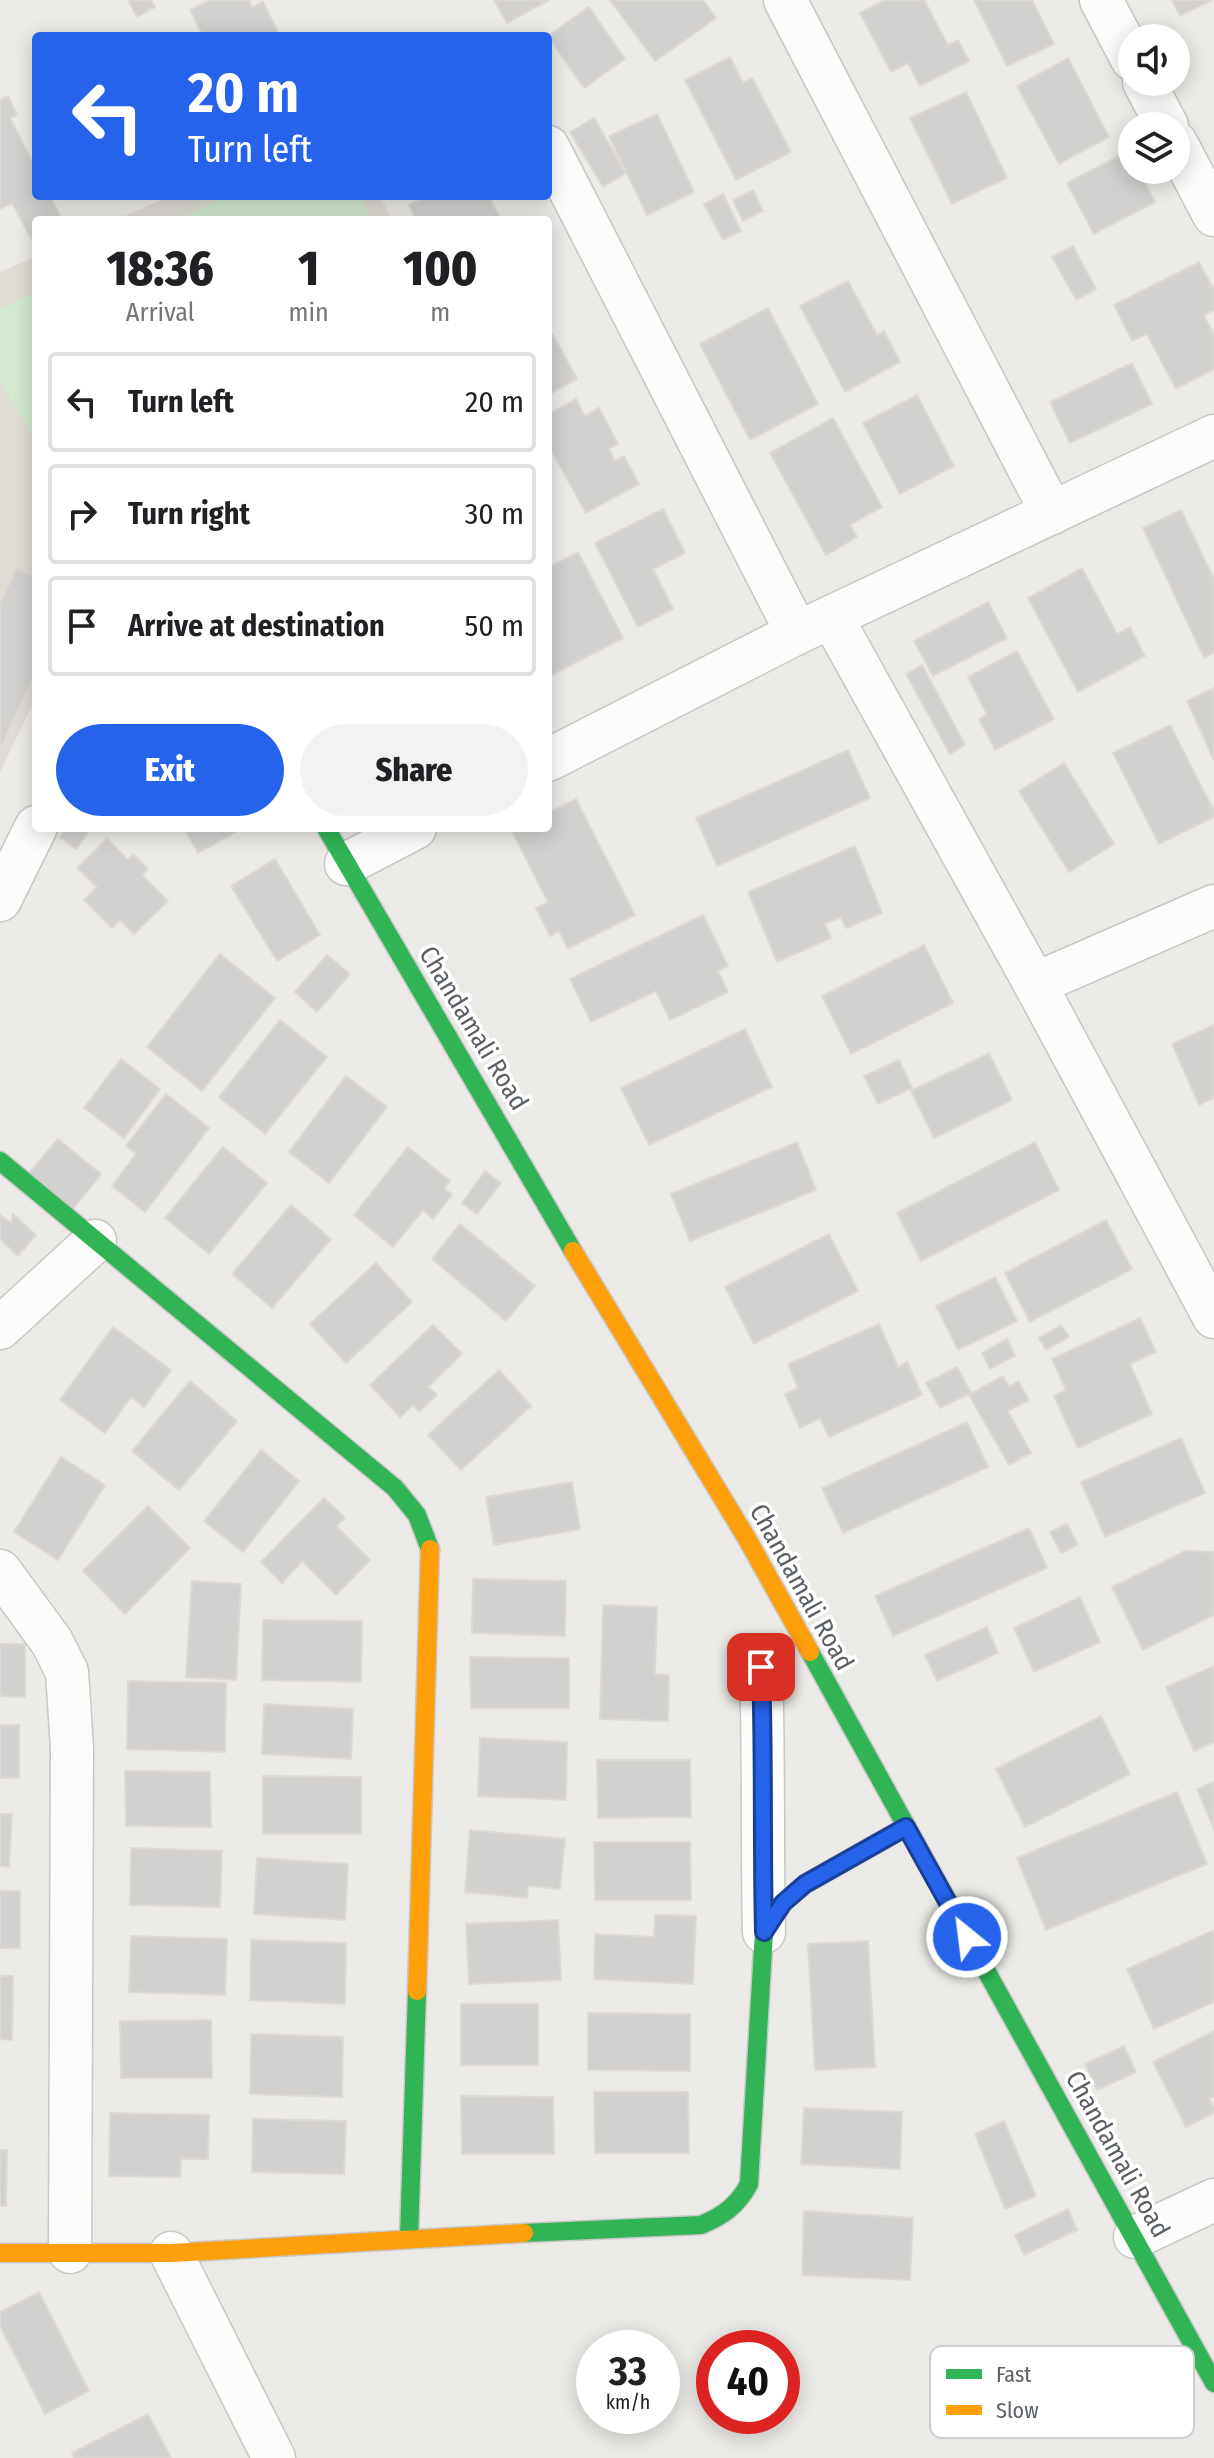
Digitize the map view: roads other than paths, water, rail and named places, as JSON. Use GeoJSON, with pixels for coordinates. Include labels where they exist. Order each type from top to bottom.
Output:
{"type":"FeatureCollection","features":[{"type":"Feature","properties":{"kind":"street"},"geometry":{"type":"LineString","coordinates":[[785,0],[1052,513]]}},
{"type":"Feature","properties":{"kind":"street"},"geometry":{"type":"LineString","coordinates":[[1101,0],[1118,32]]}},
{"type":"Feature","properties":{"kind":"street"},"geometry":{"type":"LineString","coordinates":[[552,154],[814,626],[1035,984],[1214,1317]]}},
{"type":"Feature","properties":{"kind":"street"},"geometry":{"type":"LineString","coordinates":[[1190,170],[1214,215]]}},
{"type":"Feature","properties":{"kind":"street"},"geometry":{"type":"LineString","coordinates":[[552,758],[814,626],[1214,436]]}},
{"type":"Feature","properties":{"kind":"street"},"geometry":{"type":"LineString","coordinates":[[0,900],[34,832]]}},
{"type":"Feature","properties":{"kind":"street","name":"Chandamali Road"},"geometry":{"type":"LineString","coordinates":[[328,832],[601,1299],[746,1537],[1214,2383]]}},
{"type":"Feature","properties":{"kind":"street"},"geometry":{"type":"LineString","coordinates":[[346,864],[407,832]]}},
{"type":"Feature","properties":{"kind":"street"},"geometry":{"type":"LineString","coordinates":[[1035,984],[1214,906]]}},
{"type":"Feature","properties":{"kind":"street"},"geometry":{"type":"LineString","coordinates":[[0,1161],[395,1488],[424,1525],[430,1547],[409,2238]]}},
{"type":"Feature","properties":{"kind":"street"},"geometry":{"type":"LineString","coordinates":[[0,1328],[95,1241]]}},
{"type":"Feature","properties":{"kind":"street"},"geometry":{"type":"LineString","coordinates":[[0,1571],[52,1642],[67,1672],[72,1748],[70,2252]]}},
{"type":"Feature","properties":{"kind":"street"},"geometry":{"type":"LineString","coordinates":[[0,2253],[171,2253],[409,2238],[701,2225],[734,2208],[749,2184],[764,1932],[762,1840],[765,1781],[761,1667]]}},
{"type":"Feature","properties":{"kind":"street"},"geometry":{"type":"LineString","coordinates":[[764,1932],[783,1903],[805,1884],[906,1827]]}},
{"type":"Feature","properties":{"kind":"street"},"geometry":{"type":"LineString","coordinates":[[1135,2237],[1214,2200]]}},
{"type":"Feature","properties":{"kind":"street"},"geometry":{"type":"LineString","coordinates":[[171,2253],[274,2458]]}}]}
